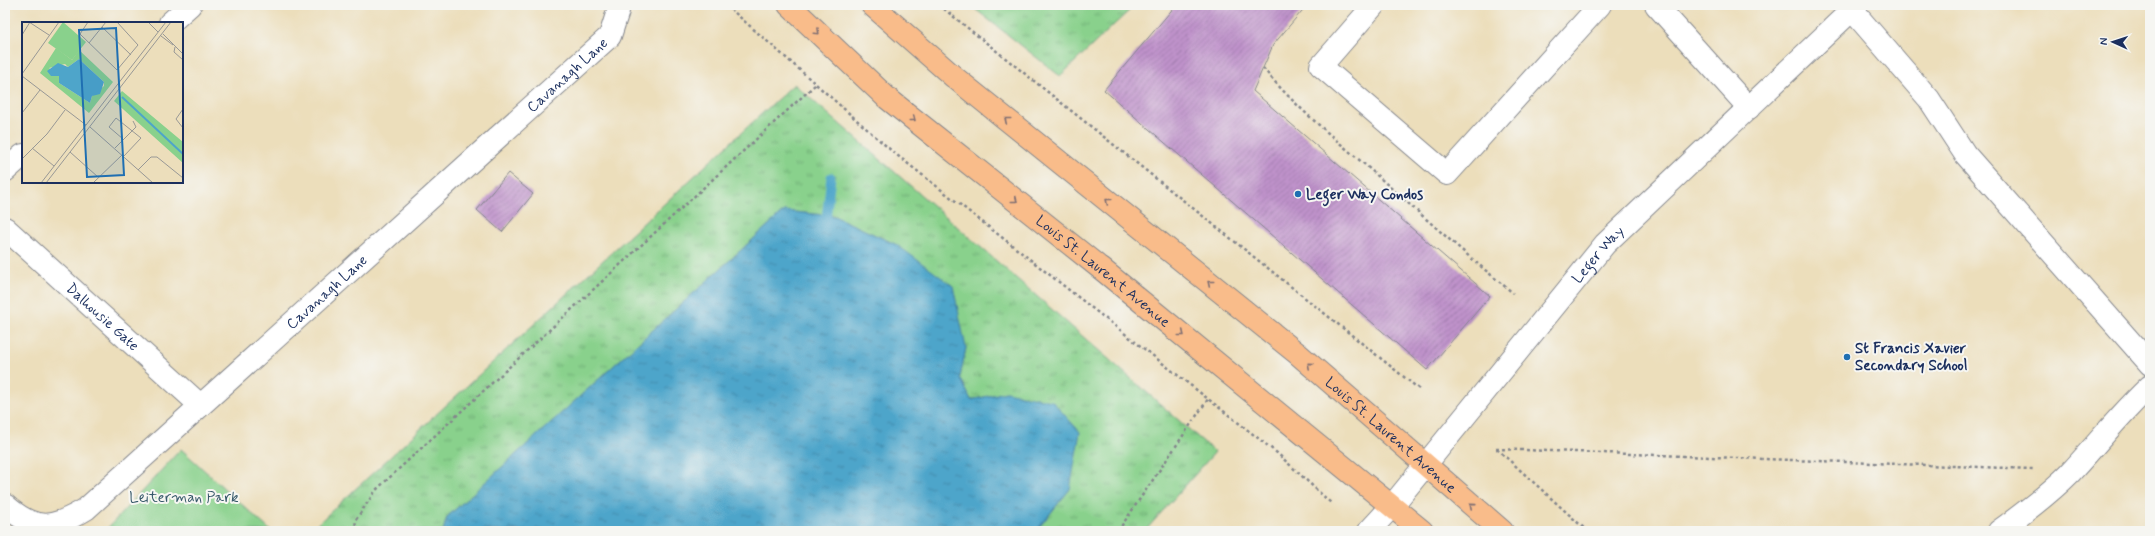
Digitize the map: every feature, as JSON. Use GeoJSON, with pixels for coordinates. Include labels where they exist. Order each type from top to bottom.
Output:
{"type":"FeatureCollection","features":[{"type":"Feature","properties":{"kind":"main road","name":"Louis St. Laurent Avenue"},"geometry":{"type":"LineString","coordinates":[[789,5],[887,98],[1104,271],[1422,531]]}},
{"type":"Feature","properties":{"kind":"main road","name":"Louis St. Laurent Avenue"},"geometry":{"type":"LineString","coordinates":[[872,5],[960,82],[1298,354],[1502,531]]}},
{"type":"Feature","properties":{"kind":"street"},"geometry":{"type":"LineString","coordinates":[[171,22],[190,5]]}},
{"type":"Feature","properties":{"kind":"street","name":"Cavanagh Lane"},"geometry":{"type":"LineString","coordinates":[[5,505],[14,513],[32,523],[47,525],[66,521],[86,509],[610,36],[618,11],[618,5]]}},
{"type":"Feature","properties":{"kind":"street"},"geometry":{"type":"LineString","coordinates":[[1374,5],[1321,66],[1447,174],[1600,5]]}},
{"type":"Feature","properties":{"kind":"street"},"geometry":{"type":"LineString","coordinates":[[1656,5],[1749,108]]}},
{"type":"Feature","properties":{"kind":"street"},"geometry":{"type":"LineString","coordinates":[[1854,7],[1929,99],[1965,154],[2150,364]]}},
{"type":"Feature","properties":{"kind":"street","name":"Leger Way"},"geometry":{"type":"LineString","coordinates":[[1369,531],[1392,506],[1424,464],[1605,244],[1854,7]]}},
{"type":"Feature","properties":{"kind":"street"},"geometry":{"type":"LineString","coordinates":[[5,172],[22,156]]}},
{"type":"Feature","properties":{"kind":"street","name":"Dalhousie Gate"},"geometry":{"type":"LineString","coordinates":[[5,228],[200,405]]}},
{"type":"Feature","properties":{"kind":"street"},"geometry":{"type":"LineString","coordinates":[[1999,531],[2036,504],[2069,473],[2124,412],[2150,386]]}},
{"type":"Feature","properties":{"kind":"path"},"geometry":{"type":"LineString","coordinates":[[726,5],[892,152],[1276,453],[1332,504]]}},
{"type":"Feature","properties":{"kind":"path"},"geometry":{"type":"LineString","coordinates":[[939,5],[1419,389]]}},
{"type":"Feature","properties":{"kind":"path"},"geometry":{"type":"LineString","coordinates":[[1263,68],[1285,95],[1314,121],[1472,260],[1514,293]]}},
{"type":"Feature","properties":{"kind":"path"},"geometry":{"type":"LineString","coordinates":[[356,531],[355,521],[376,490],[816,84]]}},
{"type":"Feature","properties":{"kind":"path"},"geometry":{"type":"LineString","coordinates":[[1118,531],[1208,399]]}},
{"type":"Feature","properties":{"kind":"path"},"geometry":{"type":"LineString","coordinates":[[1587,531],[1496,449],[2051,470],[2069,473]]}},
{"type":"Feature","properties":{"kind":"green space"},"geometry":{"type":"Polygon","coordinates":[[[970,5],[1135,5],[1060,76],[970,5]]]}},
{"type":"Feature","properties":{"kind":"green space"},"geometry":{"type":"Polygon","coordinates":[[[794,84],[1215,452],[1145,531],[1036,531],[1070,489],[1006,392],[971,400],[960,377],[966,348],[897,245],[834,216],[784,211],[447,517],[443,531],[310,531],[794,84]]]}},
{"type":"Feature","properties":{"kind":"green space","name":"Leiterman Park"},"geometry":{"type":"Polygon","coordinates":[[[181,449],[271,531],[105,531],[181,449]]]}},
{"type":"Feature","properties":{"kind":"water"},"geometry":{"type":"Polygon","coordinates":[[[784,211],[834,216],[897,245],[953,286],[966,348],[960,377],[971,400],[1006,392],[1052,401],[1080,432],[1070,489],[1036,531],[443,531],[447,517],[784,211]]]}},
{"type":"Feature","properties":{"kind":"building","name":"Leger Way Condos"},"geometry":{"type":"Polygon","coordinates":[[[1176,5],[1307,5],[1273,45],[1253,91],[1490,296],[1427,370],[1104,90],[1176,5]]]}},
{"type":"Feature","properties":{"kind":"building"},"geometry":{"type":"Polygon","coordinates":[[[508,173],[533,194],[502,232],[477,210],[508,173]]]}},
{"type":"Feature","properties":{"kind":"waterway"},"geometry":{"type":"LineString","coordinates":[[825,227],[831,177]]}},
{"type":"Feature","properties":{"kind":"place","name":"Leger Way Condos"},"geometry":{"type":"Point","coordinates":[1298,194]}},
{"type":"Feature","properties":{"kind":"place","name":"St Francis Xavier Secondary School"},"geometry":{"type":"Point","coordinates":[1847,357]}}]}
